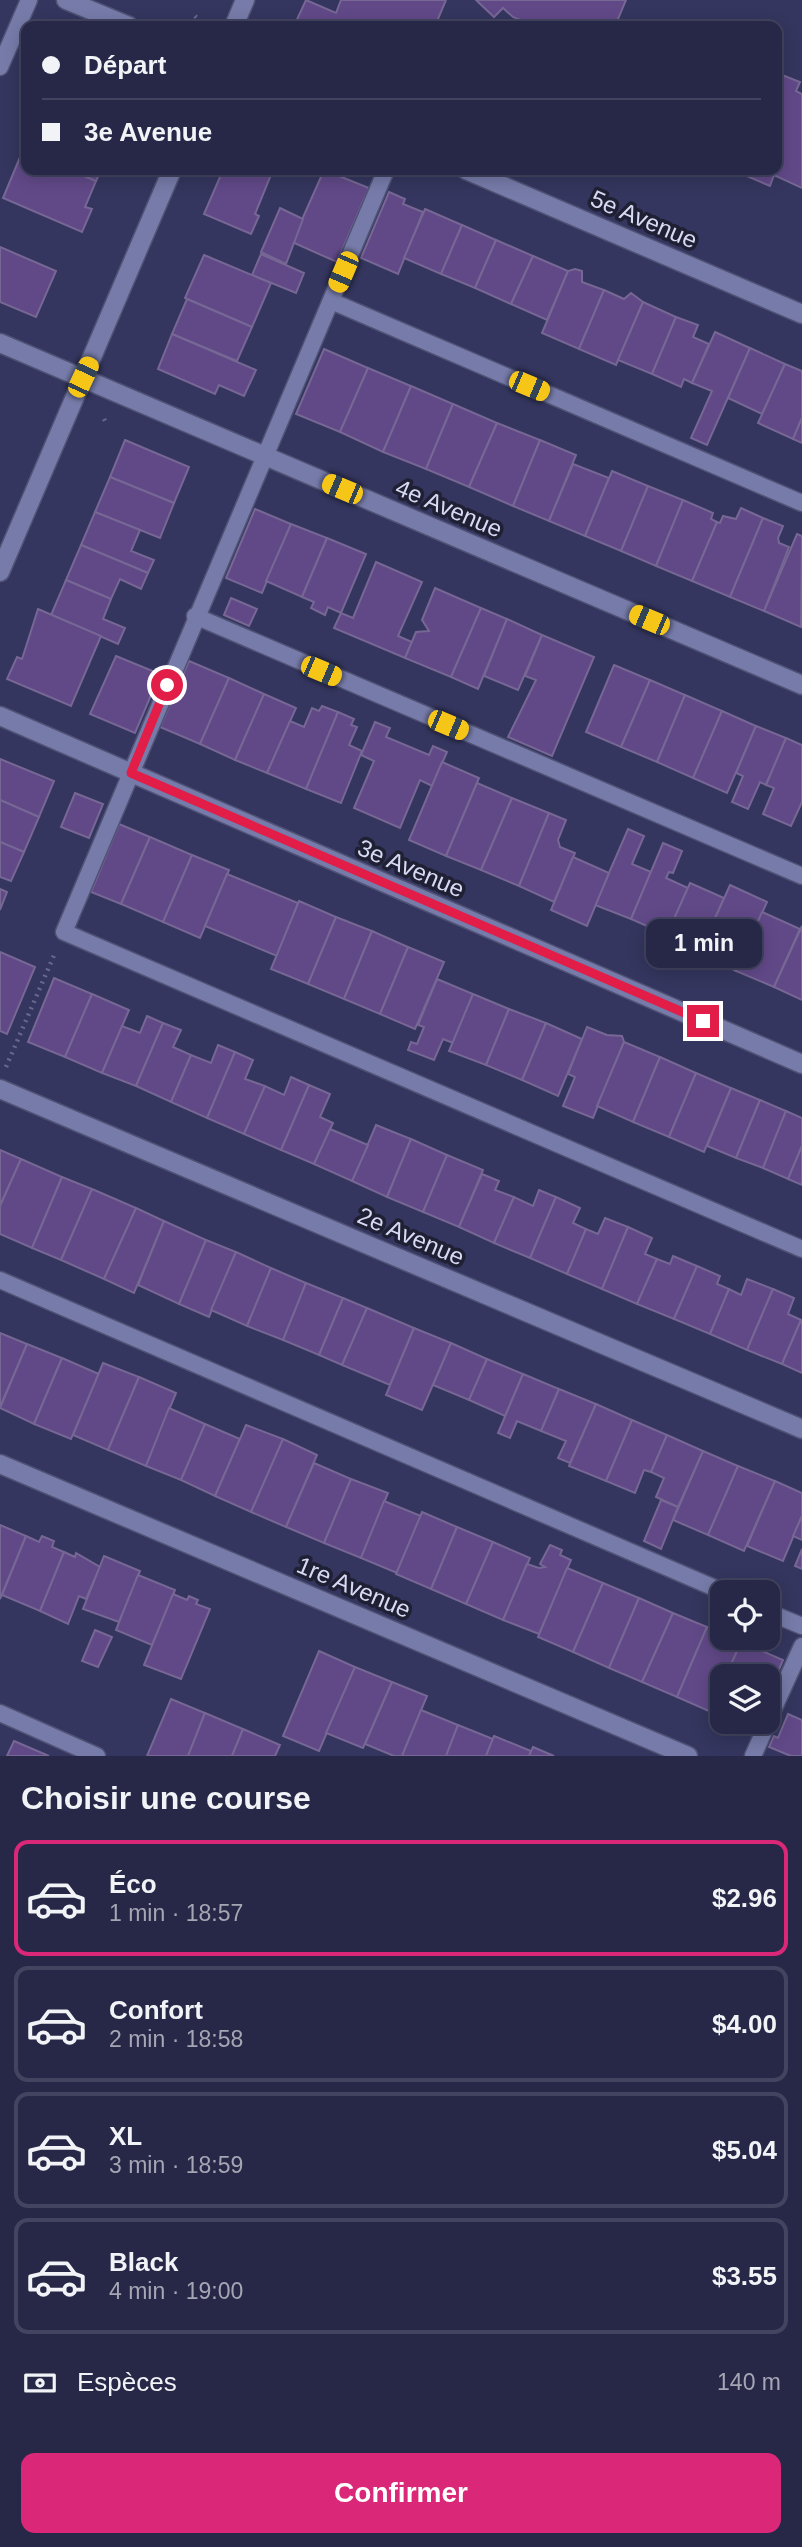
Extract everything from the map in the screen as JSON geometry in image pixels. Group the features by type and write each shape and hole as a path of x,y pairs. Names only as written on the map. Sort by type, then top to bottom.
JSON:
{"street":[{"path":"66,0 117,21"},
{"path":"236,21 245,0"},
{"path":"0,572 170,175"},
{"name":"5e Avenue","path":"478,175 802,314"},
{"name":"4e Avenue","path":"0,343 802,685"},
{"name":"3e Avenue","path":"0,716 802,1064"},
{"name":"2e Avenue","path":"0,1089 802,1429"},
{"name":"1re Avenue","path":"0,1464 688,1756"}],"lane":[{"path":"0,67 29,0"},
{"path":"384,175 195,616 64,932 802,1249"},
{"path":"331,301 802,503"},
{"path":"195,616 802,876"},
{"path":"0,1280 710,1586"},
{"path":"780,1617 802,1626"},
{"path":"780,1695 802,1646"},
{"path":"0,1713 97,1756"},
{"path":"753,1756 763,1734"}],"path":[{"path":"195,16 200,21"},
{"path":"104,419 107,425"},
{"path":"5,1069 64,932"}],"building":[{"path":"306,0 336,13 341,0 446,0 437,21 296,21"},
{"path":"476,0 626,0 617,21 522,21 503,8 494,17"},
{"path":"782,75 800,82 796,91 802,94 802,188 774,175 782,175"},
{"path":"21,155 21,175 82,175 96,181 85,207 92,209 82,232 3,198"},
{"path":"82,175 99,175 96,181"},
{"path":"221,175 271,175 255,214 259,216 251,234 204,214"},
{"path":"322,175 336,175 369,188 337,262 292,242"},
{"path":"745,175 774,175 770,186"},
{"path":"389,192 405,199 403,204 423,212 398,274 361,258"},
{"path":"280,208 303,219 286,264 261,252"},
{"path":"425,209 462,225 441,274 404,258"},
{"path":"462,225 496,240 475,288 441,274"},
{"path":"496,240 533,256 511,304 475,288"},
{"path":"0,247 56,271 36,317 0,302"},
{"path":"261,254 304,273 296,293 252,275"},
{"path":"204,255 271,283 252,327 185,298"},
{"path":"533,256 568,271 547,320 511,304"},
{"path":"568,271 582,271 582,282 604,290 579,349 542,333"},
{"path":"604,290 624,299 631,293 643,302 616,365 579,349"},
{"path":"187,299 252,327 237,361 172,334"},
{"path":"643,302 676,317 652,374 618,360"},
{"path":"676,317 698,325 693,337 709,344 692,383 684,379 681,387 652,374"},
{"path":"715,332 750,348 707,445 691,438 712,391 692,383"},
{"path":"172,334 256,370 244,396 219,385 215,394 158,369"},
{"path":"750,348 785,364 762,414 728,398"},
{"path":"324,349 368,368 340,432 296,414"},
{"path":"785,364 802,371 802,418 793,439 758,423"},
{"path":"368,368 411,386 383,452 340,432"},
{"path":"411,386 453,404 426,469 383,452"},
{"path":"453,404 497,423 469,487 426,469"},
{"path":"802,418 802,443 793,439"},
{"path":"497,423 540,440 513,506 469,487"},
{"path":"125,440 189,467 174,503 110,477"},
{"path":"540,440 576,455 549,521 513,506"},
{"path":"573,464 609,478 585,536 549,521"},
{"path":"612,471 648,486 621,551 585,536"},
{"path":"110,477 174,503 160,538 95,512"},
{"path":"648,486 683,500 656,566 621,551"},
{"path":"683,500 713,513 711,519 717,522 692,581 656,566"},
{"path":"741,508 763,518 730,597 692,581 717,522 720,523 723,516 736,519"},
{"path":"255,509 291,524 262,593 226,578"},
{"path":"95,512 140,530 131,551 154,560 148,573 81,545"},
{"path":"763,518 783,526 778,538 779,543 789,547 764,611 730,597"},
{"path":"291,524 327,538 302,597 266,581"},
{"path":"797,534 802,536 801,627 764,611"},
{"path":"327,538 366,554 341,613 328,607 325,615 311,608 314,602 302,597"},
{"path":"81,545 148,573 141,589 120,579 111,599 66,580"},
{"path":"376,562 422,582 398,636 412,642 405,658 334,628 341,613 353,618"},
{"path":"66,580 111,599 103,619 125,628 118,644 51,615"},
{"path":"435,588 481,608 451,677 405,658 416,632 429,631 422,620"},
{"path":"231,598 257,609 249,626 224,615"},
{"path":"481,608 507,619 478,689 451,677"},
{"path":"38,609 101,636 71,706 7,679 17,657 22,659"},
{"path":"507,619 542,635 518,690 484,676"},
{"path":"542,635 594,657 552,756 508,737 536,680 525,676"},
{"path":"116,656 160,674 135,733 90,714"},
{"path":"189,661 229,678 200,744 160,727"},
{"path":"614,665 650,680 621,747 586,732"},
{"path":"229,678 264,694 235,760 200,744"},
{"path":"650,680 685,695 657,762 621,747"},
{"path":"264,694 296,708 267,773 235,760"},
{"path":"685,695 722,711 693,778 657,762"},
{"path":"322,706 338,712 306,789 267,773 290,721 304,727 312,708 319,711"},
{"path":"722,711 756,726 727,793 693,778"},
{"path":"338,712 354,719 351,725 357,727 349,745 362,751 341,803 306,789"},
{"path":"375,722 390,728 386,737 429,755 433,746 447,752 432,786 420,780 400,828 354,808 374,761 361,755"},
{"path":"756,726 786,738 766,785 760,782 748,809 732,802 743,776 736,773"},
{"path":"786,738 802,745 802,802 791,826 763,814 774,788 766,785"},
{"path":"0,759 54,781 39,817 0,800"},
{"path":"442,762 479,778 446,856 409,840"},
{"path":"477,783 512,798 481,870 446,856"},
{"path":"75,793 103,804 89,838 61,827"},
{"path":"512,798 549,813 519,886 481,870"},
{"path":"0,800 39,817 24,852 0,842"},
{"path":"549,813 566,820 558,840 560,847 575,853 554,902 519,886"},
{"path":"119,824 150,837 121,904 91,892"},
{"path":"628,829 644,836 632,864 651,872 631,919 595,905"},
{"path":"150,837 192,855 163,922 121,904"},
{"path":"0,842 24,852 11,881 0,877"},
{"path":"663,843 682,851 673,873 669,872 666,878 688,888 667,935 631,919"},
{"path":"192,855 229,870 200,938 163,922"},
{"path":"573,857 609,873 587,926 551,910"},
{"path":"227,874 298,903 277,956 205,926"},
{"path":"690,883 724,898 699,954 665,939"},
{"path":"730,885 767,902 736,971 699,954"},
{"path":"0,889 7,892 0,910"},
{"path":"299,901 336,917 308,984 271,969"},
{"path":"762,912 800,929 774,987 736,971"},
{"path":"336,917 372,931 344,999 308,984"},
{"path":"802,926 802,1000 774,987"},
{"path":"372,931 408,947 380,1014 344,999"},
{"path":"408,947 444,962 415,1029 380,1014"},
{"path":"0,952 35,967 7,1034 0,1031"},
{"path":"54,978 92,994 65,1057 28,1042"},
{"path":"437,979 473,994 453,1043 443,1039 434,1060 408,1050 411,1042 417,1044 424,1027 418,1025"},
{"path":"92,994 129,1010 102,1073 65,1057"},
{"path":"473,994 509,1009 486,1065 449,1051"},
{"path":"509,1009 546,1023 522,1080 486,1065"},
{"path":"147,1016 163,1023 136,1086 102,1073 122,1026 140,1033"},
{"path":"163,1023 181,1030 173,1047 191,1055 171,1102 136,1086"},
{"path":"546,1023 582,1039 558,1096 522,1080"},
{"path":"587,1027 607,1035 622,1036 624,1042 593,1118 563,1106 575,1077 568,1074"},
{"path":"624,1042 660,1057 633,1122 597,1106"},
{"path":"218,1045 235,1052 207,1118 171,1102 191,1055 211,1063"},
{"path":"235,1052 253,1060 245,1079 265,1086 244,1134 207,1118"},
{"path":"660,1057 696,1073 669,1137 633,1122"},
{"path":"696,1073 731,1088 704,1152 669,1137"},
{"path":"291,1077 309,1085 281,1150 244,1134 265,1086 284,1095"},
{"path":"309,1085 330,1094 320,1117 333,1123 314,1164 281,1150"},
{"path":"731,1088 760,1100 736,1158 707,1146"},
{"path":"760,1100 786,1111 763,1168 736,1158"},
{"path":"786,1111 802,1118 802,1146 788,1179 763,1168"},
{"path":"376,1125 411,1139 387,1197 352,1181"},
{"path":"330,1129 368,1145 352,1181 314,1164"},
{"path":"411,1139 447,1155 423,1212 387,1197"},
{"path":"802,1146 802,1185 788,1179"},
{"path":"0,1150 21,1159 0,1206"},
{"path":"447,1155 483,1170 459,1227 423,1212"},
{"path":"21,1159 62,1177 32,1248 0,1234 0,1206"},
{"path":"482,1174 499,1181 495,1190 514,1197 494,1243 459,1227"},
{"path":"62,1177 92,1189 61,1260 32,1248"},
{"path":"92,1189 136,1208 104,1279 61,1260"},
{"path":"539,1190 556,1197 530,1258 494,1243 514,1197 533,1206"},
{"path":"556,1197 580,1208 573,1223 586,1229 567,1274 530,1258"},
{"path":"136,1208 164,1221 134,1293 104,1279"},
{"path":"605,1218 628,1227 602,1289 567,1274 586,1229 598,1234"},
{"path":"164,1221 206,1240 179,1304 138,1285"},
{"path":"628,1227 652,1238 645,1254 657,1259 637,1304 602,1289"},
{"path":"206,1240 236,1252 209,1317 179,1304"},
{"path":"236,1252 271,1268 247,1326 211,1310"},
{"path":"673,1256 697,1266 674,1319 637,1304 657,1259 670,1264"},
{"path":"697,1266 720,1276 717,1284 729,1289 710,1334 674,1319"},
{"path":"271,1268 306,1283 283,1340 247,1326"},
{"path":"747,1279 773,1289 747,1350 710,1334 729,1289 741,1295"},
{"path":"306,1283 343,1298 319,1355 283,1340"},
{"path":"773,1289 794,1298 788,1314 801,1320 782,1364 747,1350"},
{"path":"343,1298 367,1308 342,1365 319,1355"},
{"path":"367,1308 414,1328 390,1385 342,1365"},
{"path":"802,1321 802,1373 782,1364"},
{"path":"414,1328 451,1343 422,1410 386,1395"},
{"path":"0,1333 27,1344 0,1407"},
{"path":"451,1343 487,1359 469,1400 433,1385"},
{"path":"27,1344 62,1358 34,1424 0,1408"},
{"path":"62,1358 99,1374 71,1439 34,1424"},
{"path":"487,1359 523,1374 505,1416 469,1400"},
{"path":"103,1363 139,1377 108,1450 73,1435"},
{"path":"523,1374 559,1389 541,1431 517,1421 510,1438 498,1433"},
{"path":"139,1377 176,1393 146,1466 108,1450"},
{"path":"559,1389 596,1404 570,1463 558,1458 566,1441 541,1431"},
{"path":"596,1404 632,1420 606,1481 569,1466"},
{"path":"169,1408 205,1424 181,1480 146,1466"},
{"path":"632,1420 667,1435 651,1472 644,1470 635,1493 606,1481"},
{"path":"205,1424 240,1439 215,1496 181,1480"},
{"path":"246,1425 283,1439 251,1512 215,1496"},
{"path":"667,1435 703,1451 678,1507 656,1497 664,1478 651,1472"},
{"path":"283,1439 317,1455 286,1527 251,1512"},
{"path":"703,1451 738,1466 708,1535 673,1520"},
{"path":"314,1463 351,1479 324,1543 286,1527"},
{"path":"738,1466 775,1481 744,1551 708,1535"},
{"path":"351,1479 388,1493 361,1558 324,1543"},
{"path":"775,1481 802,1493 802,1516 783,1561 747,1546"},
{"path":"661,1500 678,1507 661,1549 644,1541"},
{"path":"384,1501 421,1516 397,1573 361,1558"},
{"path":"422,1512 457,1527 431,1589 396,1574"},
{"path":"802,1516 802,1540 793,1536"},
{"path":"0,1525 26,1536 0,1599"},
{"path":"457,1527 493,1542 466,1604 431,1589"},
{"path":"26,1536 39,1542 42,1536 54,1541 52,1547 64,1552 40,1611 2,1595"},
{"path":"493,1542 530,1558 503,1620 466,1604"},
{"path":"550,1545 562,1550 560,1555 571,1560 539,1634 503,1620 527,1564 545,1567 540,1564"},
{"path":"802,1549 802,1569 795,1566"},
{"path":"64,1552 75,1557 76,1553 100,1567 86,1599 79,1596 68,1624 40,1611"},
{"path":"104,1556 140,1571 119,1622 83,1609"},
{"path":"567,1568 603,1583 573,1652 538,1637"},
{"path":"138,1575 175,1590 152,1645 116,1630"},
{"path":"603,1583 639,1598 609,1668 573,1652"},
{"path":"173,1594 187,1600 189,1596 198,1600 196,1604 210,1609 181,1679 144,1665"},
{"path":"639,1598 673,1613 642,1682 609,1668"},
{"path":"673,1613 707,1627 677,1697 642,1682"},
{"path":"707,1627 710,1628 710,1650 737,1650 731,1664 710,1664 710,1712 677,1697"},
{"path":"95,1630 112,1637 98,1667 82,1661"},
{"path":"737,1650 760,1650 783,1660 780,1667 780,1664 731,1664"},
{"path":"319,1651 355,1667 319,1751 283,1736"},
{"path":"355,1667 392,1682 363,1748 326,1733"},
{"path":"392,1682 427,1696 402,1756 394,1756 365,1744"},
{"path":"171,1699 205,1713 188,1756 147,1756"},
{"path":"421,1710 458,1725 446,1756 402,1756"},
{"path":"205,1713 243,1729 232,1756 188,1756"},
{"path":"788,1714 802,1720 802,1756 791,1756 769,1747 774,1736 778,1738"},
{"path":"458,1725 493,1739 486,1756 446,1756"},
{"path":"243,1729 280,1745 275,1756 232,1756"},
{"path":"494,1736 531,1751 529,1756 486,1756"},
{"path":"14,1741 49,1756 7,1756"},
{"path":"533,1747 554,1756 529,1756"}],"route":[{"path":"167,685 131,773 703,1021"}]}
